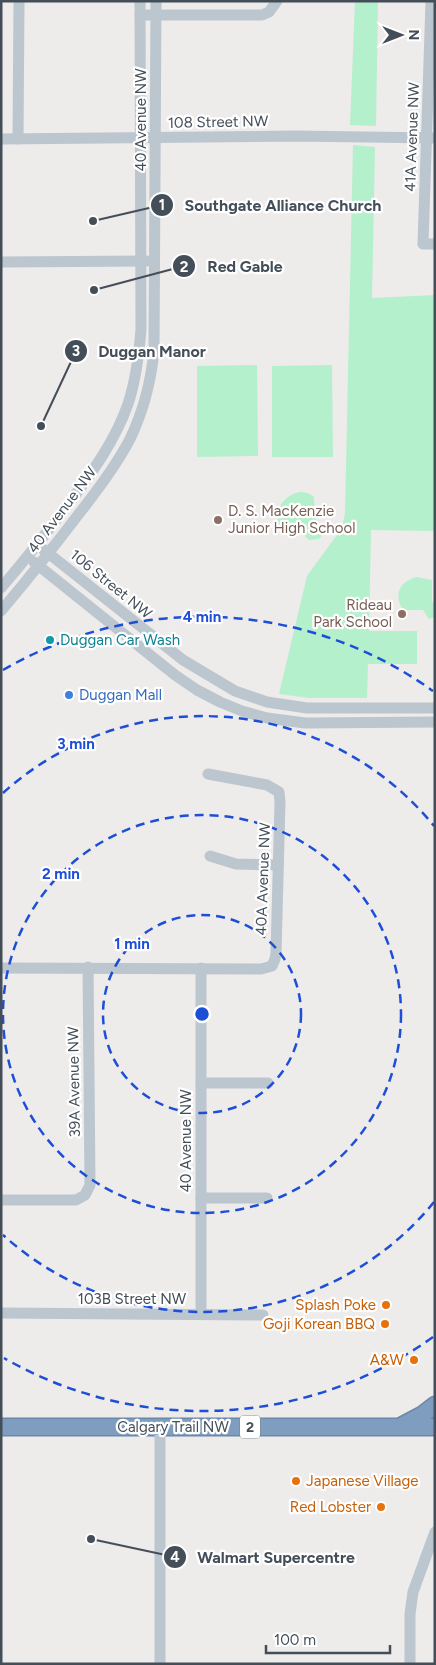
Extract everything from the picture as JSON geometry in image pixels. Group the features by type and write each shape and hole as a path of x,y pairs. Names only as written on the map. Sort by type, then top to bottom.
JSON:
{"highway":[{"path":"398,1427 422,1415 435,1405"},
{"name":"Calgary Trail NW","path":"1,1427 435,1427"}],"street":[{"path":"18,139 19,1"},
{"name":"40 Avenue NW","path":"38,545 107,449 128,402 135,378 140,347 140,1"},
{"name":"40 Avenue NW","path":"38,566 97,491 116,462 130,438 141,411 148,386 154,357 156,261 156,1"},
{"path":"140,15 262,14 274,8 277,1"},
{"name":"41A Avenue NW","path":"431,1 431,138 423,244 435,244"},
{"name":"108 Street NW","path":"1,139 294,136 431,138"},
{"path":"1,262 156,261"},
{"path":"1,588 38,545"},
{"name":"106 Street NW","path":"38,545 182,660 216,681 243,694 267,702 301,708 435,708"},
{"name":"106 Street NW","path":"28,557 175,674 197,690 231,707 268,718 305,723 435,722"},
{"path":"1,611 38,566"},
{"name":"40A Avenue NW","path":"201,968 261,969 272,966 276,953 279,792 267,785 208,774"},
{"path":"210,856 236,864 278,865"},
{"path":"1,968 201,968"},
{"name":"39A Avenue NW","path":"1,1200 71,1201 85,1195 88,1191 90,1180 88,968"},
{"name":"40 Avenue NW","path":"201,968 201,1314"},
{"path":"201,1083 268,1083"},
{"path":"201,1198 267,1198"},
{"name":"103B Street NW","path":"1,1313 263,1315"},
{"path":"160,1427 160,1664"},
{"path":"410,1664 410,1614 413,1592 435,1532"},
{"path":"416,1664 418,1602 435,1555"}],"green space":[{"path":"355,1 378,1 376,126 350,125"},
{"path":"353,145 375,147 372,298 435,295 435,531 371,530 369,631 417,631 417,664 368,664 367,698 309,698 279,694 307,576 342,528 345,513"},
{"path":"257,365 258,456 197,457 197,366"},
{"path":"332,365 333,457 272,457 272,366"},
{"path":"301,492 308,493 314,497 315,518 323,526 323,534 319,539 309,540 301,532 281,531 278,525 277,518 280,506 288,497"},
{"path":"417,577 432,580 432,601 435,604 435,617 429,619 423,610 403,610 400,604 399,594 402,585"}],"place":[{"name":"Southgate Alliance Church","path":"93,221"},
{"name":"Red Gable","path":"94,290"},
{"name":"Duggan Manor","path":"41,426"},
{"name":"D. S. MacKenzie Junior High School","path":"218,520"},
{"name":"Rideau Park School","path":"402,614"},
{"name":"Duggan Car Wash","path":"50,640"},
{"name":"Duggan Mall","path":"69,695"},
{"name":"Splash Poke","path":"386,1305"},
{"name":"Goji Korean BBQ","path":"385,1324"},
{"name":"A&W","path":"414,1360"},
{"name":"Japanese Village","path":"296,1481"},
{"name":"Red Lobster","path":"381,1507"},
{"name":"Walmart Supercentre","path":"91,1539"}]}
